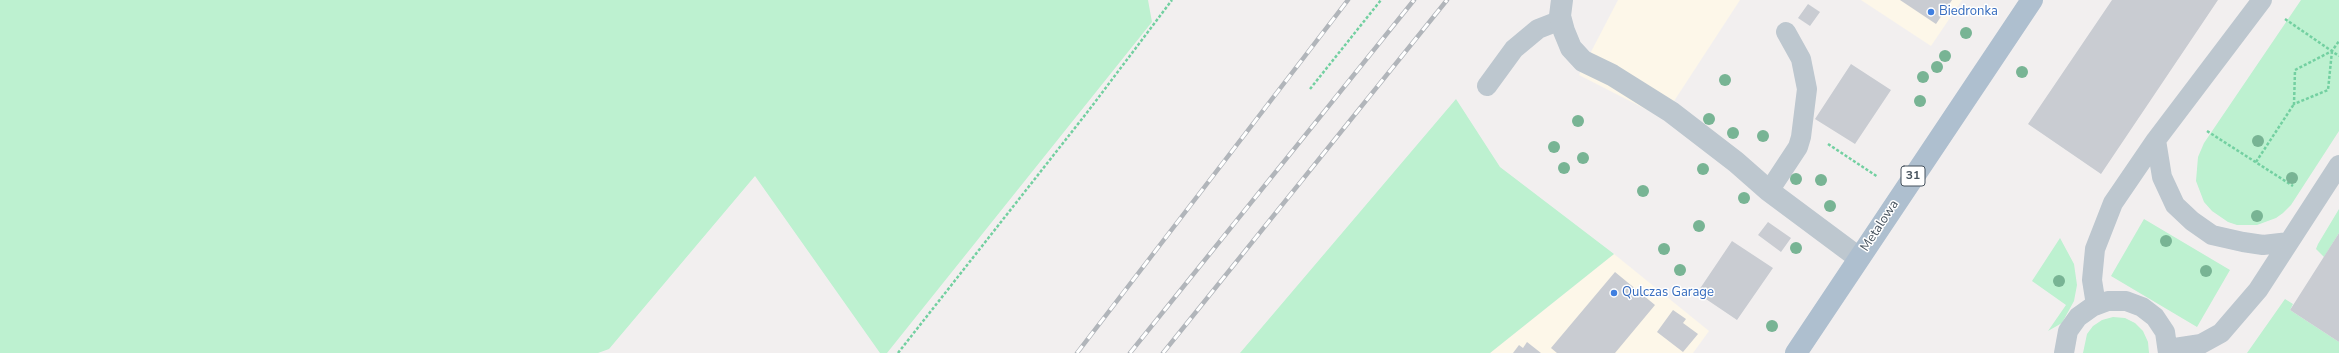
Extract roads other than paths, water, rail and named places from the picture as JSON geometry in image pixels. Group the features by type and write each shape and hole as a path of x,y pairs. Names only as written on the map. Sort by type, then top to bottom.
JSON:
{"main road":[{"name":"Metalowa","path":"1796,353 2032,0"}],"street":[{"path":"1561,10 1571,48 1583,61 1612,75 1671,112 1736,162 1769,191 1859,258"}],"lane":[{"path":"2096,305 2092,280 2095,249 2113,203 2156,140 2262,0"},
{"path":"1487,86 1514,49 1561,10"},
{"path":"1769,191 1794,155 1801,137 1807,89 1805,72 1797,49 1786,32"},
{"path":"2156,140 2162,177 2175,205 2192,221 2212,235 2243,242 2263,245 2289,242"},
{"path":"2064,353 2068,331 2078,317 2096,305 2108,301 2126,301 2142,307 2155,318 2165,332 2168,351 2201,344 2221,333 2258,290 2339,165"}],"railway":[{"path":"1077,353 1348,0"},
{"path":"1130,353 1414,0"},
{"path":"1163,353 1447,0"}],"place":[{"name":"Biedronka","path":"1931,12"},
{"name":"Qulczas Garage","path":"1614,293"}]}
